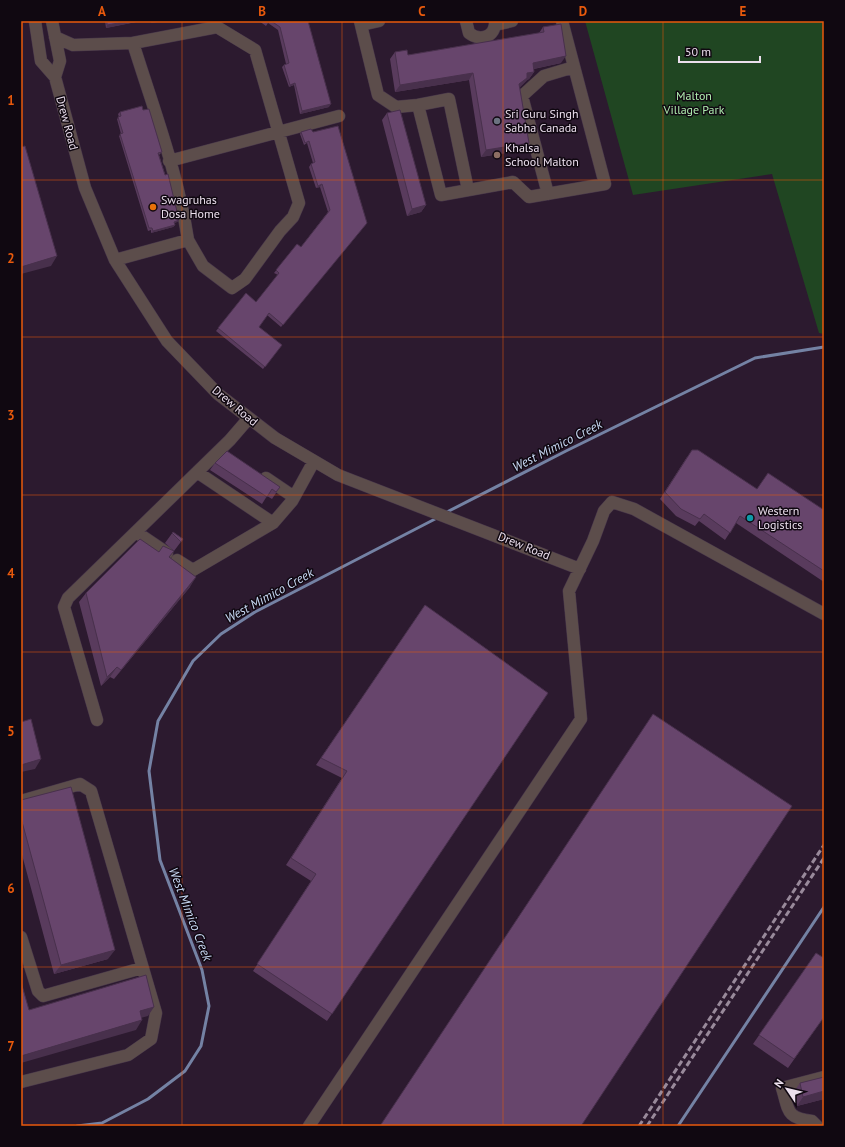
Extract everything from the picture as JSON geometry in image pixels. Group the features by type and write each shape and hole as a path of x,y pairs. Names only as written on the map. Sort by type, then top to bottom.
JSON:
{"street":[{"name":"Drew Road","path":"35,21 41,61 55,76 85,188 115,260 167,341 218,394 275,438 338,475 470,524 580,568"},
{"name":"Drew Road","path":"52,21 60,61 55,76"},
{"path":"379,21 360,23 378,96 396,107 418,105 449,99 468,190"},
{"path":"466,21 469,33 477,38 487,37 491,33 495,23 512,21"},
{"path":"418,105 441,195 513,182 530,197 605,184 562,21"},
{"path":"55,37 73,45 133,43 217,27 255,50 280,131 299,203 293,217 280,231 246,279 232,288 202,266 188,240 186,223 169,160 133,43"},
{"path":"548,194 522,96 544,76 574,67"},
{"path":"169,160 340,116"},
{"path":"115,260 188,240"},
{"path":"97,720 64,607 68,598 221,449 249,418"},
{"path":"221,449 235,458"},
{"path":"177,560 193,570 273,523 294,497 314,461"},
{"path":"254,471 294,497"},
{"path":"197,472 273,523"},
{"path":"309,1126 581,719 569,591 593,542 604,511 612,502 634,509 824,614"},
{"path":"136,532 167,553"},
{"path":"21,801 80,784 91,791 156,1014 151,1039 128,1055 21,1082"},
{"path":"21,937 38,992 43,996 142,968"},
{"path":"816,1126 812,1121 798,1119 790,1114 782,1088 824,1077"}],"green space":[{"name":"Malton Village Park","path":"585,21 824,21 824,334 819,333 772,174 633,195"}],"building":[{"path":"107,21 130,21 107,25"},
{"path":"271,21 308,21 331,104 302,111 295,83 290,85 284,65 289,63 280,27"},
{"name":"Sri Guru Singh Sabha Canada","path":"561,24 566,56 533,63 534,72 527,73 527,78 519,84 529,143 486,150 473,73 400,85 395,52 407,50 408,55 544,32 543,27"},
{"path":"142,106 143,110 149,109 162,152 158,153 165,175 168,174 179,220 174,222 175,225 153,231 152,228 149,228 120,134 123,133 118,117 121,116 120,112"},
{"path":"400,110 426,205 412,209 387,113"},
{"path":"338,126 367,223 283,325 269,313 259,327 282,345 265,367 218,328 246,293 256,302 279,273 276,270 297,244 301,247 330,210 322,184 318,186 311,164 315,162 309,141 305,143 301,132 311,129 313,132"},
{"path":"25,146 57,256 21,267 21,147"},
{"name":"Western Logistics","path":"692,450 698,450 757,489 768,473 824,510 824,571 740,516 730,533 704,514 700,519 681,509 665,492"},
{"path":"227,451 280,487 276,492 272,489 267,497 215,463"},
{"path":"173,532 183,539 181,542 172,533"},
{"path":"140,539 159,552 163,546 174,551 169,557 196,577 121,670 117,667 107,677 86,593"},
{"path":"425,605 548,693 332,1014 257,964 316,874 291,858 347,771 321,758"},
{"path":"653,714 792,806 581,1126 380,1126"},
{"path":"31,719 41,759 21,765 21,722"},
{"path":"71,787 115,950 61,965 21,818 21,800"},
{"path":"816,953 824,958 824,1017 794,1059 759,1035"},
{"path":"146,975 154,1007 140,1011 142,1020 21,1056 21,982 29,1010"},
{"path":"824,1077 824,1091 803,1097 800,1083"}],"waterway":[{"name":"West Mimico Creek","path":"445,513 566,451 755,358 824,347"},
{"name":"West Mimico Creek","path":"77,1126 102,1123 148,1099 185,1071 201,1046 209,1006 202,970 160,860 149,771 158,721 193,661 221,634 255,612 437,518"},
{"path":"678,1126 824,907"}],"railway":[{"path":"639,1126 824,845"},
{"path":"647,1126 824,858"}],"place":[{"name":"Sri Guru Singh Sabha Canada","path":"497,121"},
{"name":"Khalsa School Malton","path":"497,155"},
{"name":"Swagruhas Dosa Home","path":"153,207"},
{"name":"Western Logistics","path":"750,518"}]}
